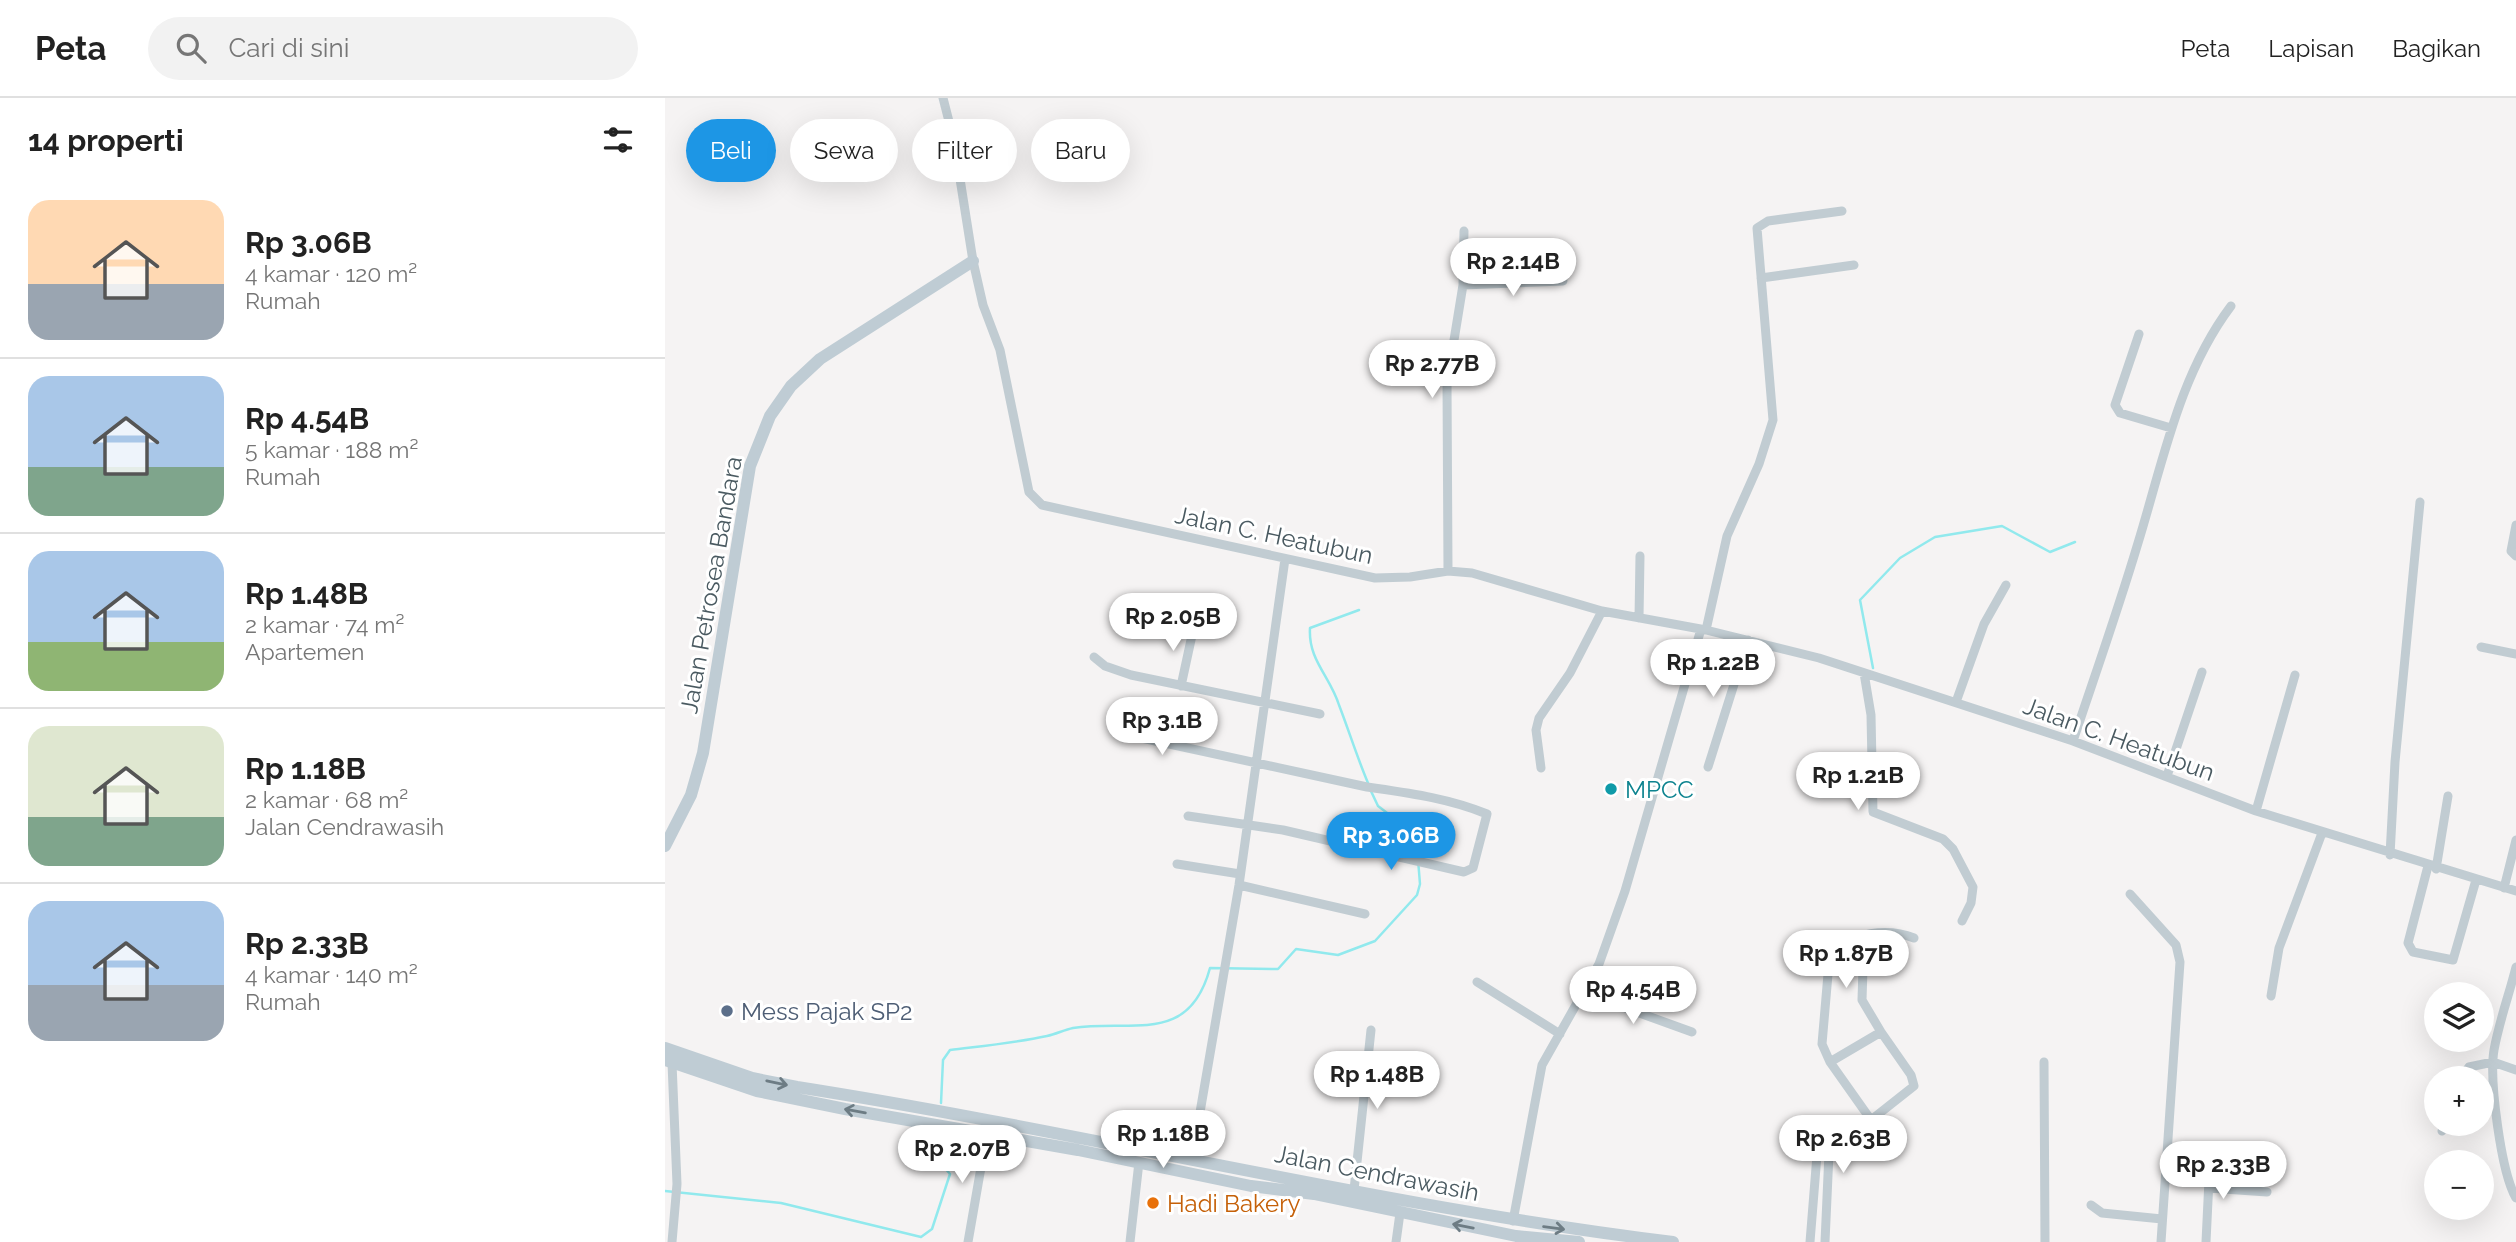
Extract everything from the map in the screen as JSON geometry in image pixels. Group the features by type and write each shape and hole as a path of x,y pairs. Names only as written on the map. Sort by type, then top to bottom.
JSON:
{"main road":[{"name":"Jalan Petrosea Bandara","path":"665,846 691,795 703,753 748,479 766,423 791,386 820,359 973,261"},
{"name":"Jalan Cendrawasih","path":"665,1048 775,1083 1513,1221 1673,1242"},
{"name":"Jalan Cendrawasih","path":"669,1061 757,1091 1516,1236 1579,1242"}],"street":[{"name":"Jalan C. Heatubun","path":"943,98 954,141 973,261 983,305 1000,350 1029,492 1042,505 1375,578 1410,577 1448,571 1498,579 1602,611 1704,629 1748,640 1956,702 2073,741 2256,811 2432,868 2516,891"},
{"path":"1513,1221 1540,1073 1599,964 1625,891 1704,629 1727,536 1759,464 1772,427 1757,228 1768,221 1842,211"},
{"path":"1448,571 1447,397 1463,285 1464,231"},
{"path":"1761,278 1854,265"},
{"path":"1463,285 1563,281"},
{"path":"2073,741 2133,562 2171,429 2204,346 2231,306"},
{"path":"2139,334 2115,405 2120,413 2171,429"},
{"path":"2390,855 2395,762 2420,502"},
{"path":"2516,525 2511,551 2516,556"},
{"path":"1639,618 1640,556"},
{"path":"1192,1159 1239,885 1285,559"},
{"path":"1956,702 1984,624 2005,584"},
{"path":"1541,768 1536,730 1539,719 1570,673 1602,611"},
{"path":"1181,687 1194,625"},
{"path":"1708,767 1748,640"},
{"path":"2481,647 2516,654"},
{"path":"1094,657 1113,669 1181,687 1320,714"},
{"path":"2167,776 2201,671"},
{"path":"1864,673 1871,715 1874,812 1943,839 1953,849 1973,887 1971,903 1962,921"},
{"path":"2256,811 2295,676"},
{"path":"1137,737 1367,787 1387,787 1458,802 1487,814 1473,868 1464,872 1247,824 1188,816"},
{"path":"2448,796 2432,868 2408,943 2413,952 2453,960 2476,880"},
{"path":"2271,996 2279,948 2322,833"},
{"path":"2504,888 2516,840"},
{"path":"1177,864 1240,874"},
{"path":"1239,885 1365,914"},
{"path":"2130,894 2179,953 2181,973 2161,1242"},
{"path":"1871,1120 1830,1062 1822,1044 1827,958 1833,948 1864,936 1892,932 1915,938"},
{"path":"1810,1242 1817,1155 1822,1151 1829,1153 1858,1143 1871,1120 1915,1084 1862,1000 1864,936"},
{"path":"2516,967 2493,1062 2501,1150 2509,1185 2516,1198"},
{"path":"1477,982 1560,1034"},
{"path":"1584,993 1692,1032"},
{"path":"1354,1190 1371,1030"},
{"path":"1830,1062 1881,1032"},
{"path":"669,1061 677,1184 672,1242"},
{"path":"2044,1062 2045,1242"},
{"path":"2474,1066 2493,1062 2516,1070"},
{"path":"968,1242 987,1133"},
{"path":"1825,1242 1829,1153"},
{"path":"2206,1242 2210,1159"},
{"path":"1131,1242 1139,1162"},
{"path":"2209,1188 2267,1192"},
{"path":"2091,1205 2102,1213 2162,1219"},
{"path":"1397,1242 1400,1213"}],"waterway":[{"path":"1873,668 1860,600 1900,558 1935,537 2002,526 2050,552 2075,542"},
{"path":"1359,610 1310,628 1310,639 1316,659 1335,695 1368,783"},
{"path":"941,1103 943,1060 950,1050 1035,1038 1073,1028 1156,1024 1173,1019 1188,1009 1201,993 1210,968 1278,969 1296,949 1338,955 1375,941 1417,895 1420,884 1416,835 1378,806 1370,789"},
{"path":"665,1191 781,1203 921,1237 932,1229 950,1174 939,1161 938,1141"}],"place":[{"name":"MPCC","path":"1611,789"},
{"name":"Mess Pajak SP2","path":"727,1011"},
{"name":"Hadi Bakery","path":"1153,1203"}]}
